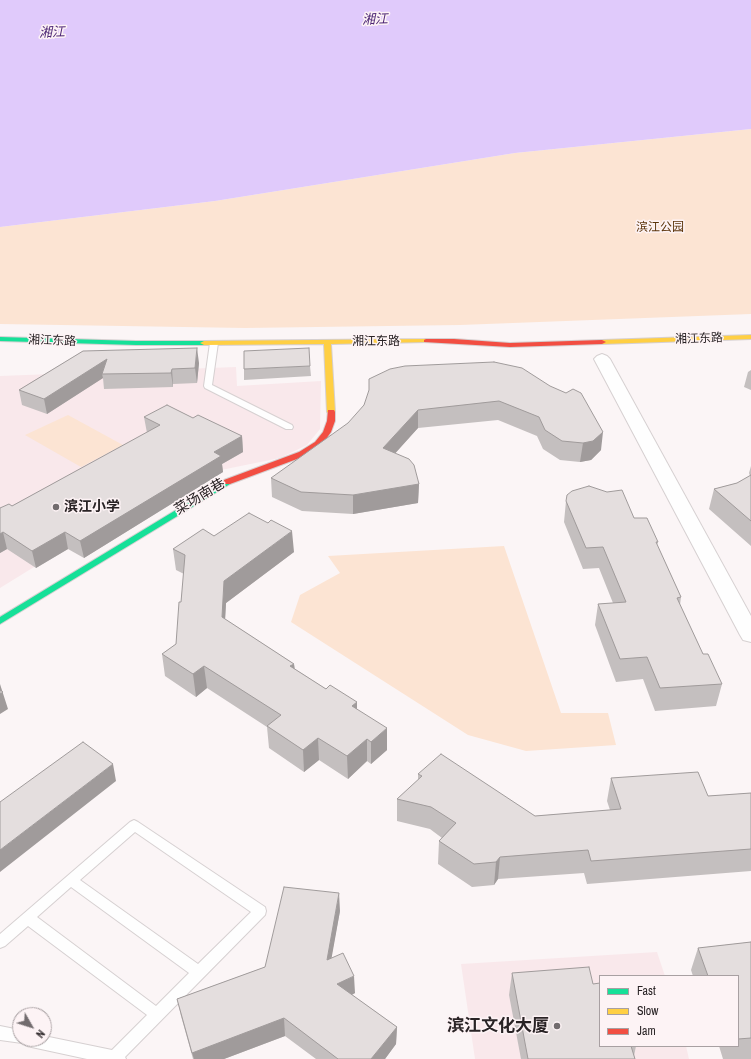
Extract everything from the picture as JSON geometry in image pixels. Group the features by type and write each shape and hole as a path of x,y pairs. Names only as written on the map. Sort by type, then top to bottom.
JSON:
{"main road":[{"name":"湘江东路","path":"0,330 78,332"},
{"name":"湘江东路","path":"0,340 136,343 454,341 510,345 751,337"},
{"name":"菜场南巷","path":"0,621 231,478 280,463 302,454 318,444 327,432 331,421 327,342"}],"street":[{"path":"602,359 751,636"}],"lane":[{"path":"214,343 208,386 290,427"},
{"path":"0,942 134,825 260,911 116,1058 52,1044"},
{"path":"71,880 199,972"},
{"path":"28,918 157,1015"},
{"path":"0,1033 12,1035"}],"shaded area":[{"name":"滨江小学","path":"236,367 237,386 321,381 320,429 307,445 280,458 221,470 60,551 0,588 0,376"},
{"name":"滨江文化大厦","path":"657,952 665,975 599,975 599,1047 686,1047 689,1059 475,1059 461,964"}],"green space":[{"name":"滨江公园","path":"751,129 751,314 460,325 245,328 0,324 0,227 215,201 515,153"},
{"path":"68,415 123,445 81,467 25,435"},
{"path":"504,546 561,713 608,713 616,745 526,751 468,735 291,622 300,595 340,573 328,556"}],"water":[{"name":"湘江","path":"0,0 751,0 751,129 515,153 215,201 0,227"}],"building":[{"path":"197,348 195,368 172,369 171,373 102,374 107,359 44,399 19,390 83,351"},
{"path":"309,348 310,366 244,369 244,351"},
{"path":"494,362 522,368 550,386 566,393 573,389 581,393 603,432 593,441 583,443 562,441 545,430 539,417 499,401 418,410 383,448 409,459 414,465 419,484 353,495 301,492 271,478 348,423 364,405 369,390 369,379 390,369 405,366"},
{"path":"167,405 193,418 198,415 242,436 214,452 221,456 80,541 65,532 32,551 3,532 0,534 0,508 9,504 12,506 160,425 144,417"},
{"path":"751,475 751,521 714,489 737,483"},
{"path":"589,486 607,492 622,490 634,518 647,518 658,542 656,542 681,597 677,598 703,654 708,654 722,684 660,688 647,657 620,659 598,604 626,602 603,547 586,548 566,501 567,495 572,491"},
{"path":"249,513 268,523 271,520 292,531 224,581 222,617 294,664 290,666 326,689 330,685 357,702 352,706 387,728 371,742 367,739 347,756 318,738 303,750 267,726 281,715 204,666 193,674 162,654 176,644 179,602 181,602 185,555 173,549 203,529 214,536"},
{"path":"83,742 113,764 0,850 0,802"},
{"path":"441,754 535,816 621,809 611,778 698,772 708,796 751,793 751,849 591,861 588,850 500,857 496,862 474,864 439,841 456,823 431,807 397,799 422,776 418,774"},
{"path":"284,887 339,893 327,960 343,953 354,976 337,984 397,1027 371,1059 338,1059 284,1018 192,1053 177,999 265,967"},
{"path":"751,942 751,1038 739,1039 739,975 708,975 698,948"},
{"name":"滨江文化大厦","path":"589,967 593,984 599,983 599,1047 631,1047 635,1059 528,1059 512,973"}],"traffic: fast":[{"path":"0,339 136,343 204,343"},
{"path":"0,621 227,482"}],"traffic: slow":[{"path":"602,342 751,337"},
{"path":"204,343 426,341"},
{"path":"327,342 331,412"}],"traffic: jam":[{"path":"426,341 454,341 510,345 602,342"},
{"path":"227,482 302,454 318,444 327,432 331,421 331,412"}],"place":[{"name":"滨江小学","path":"56,507"},
{"name":"滨江文化大厦","path":"557,1026"}]}
